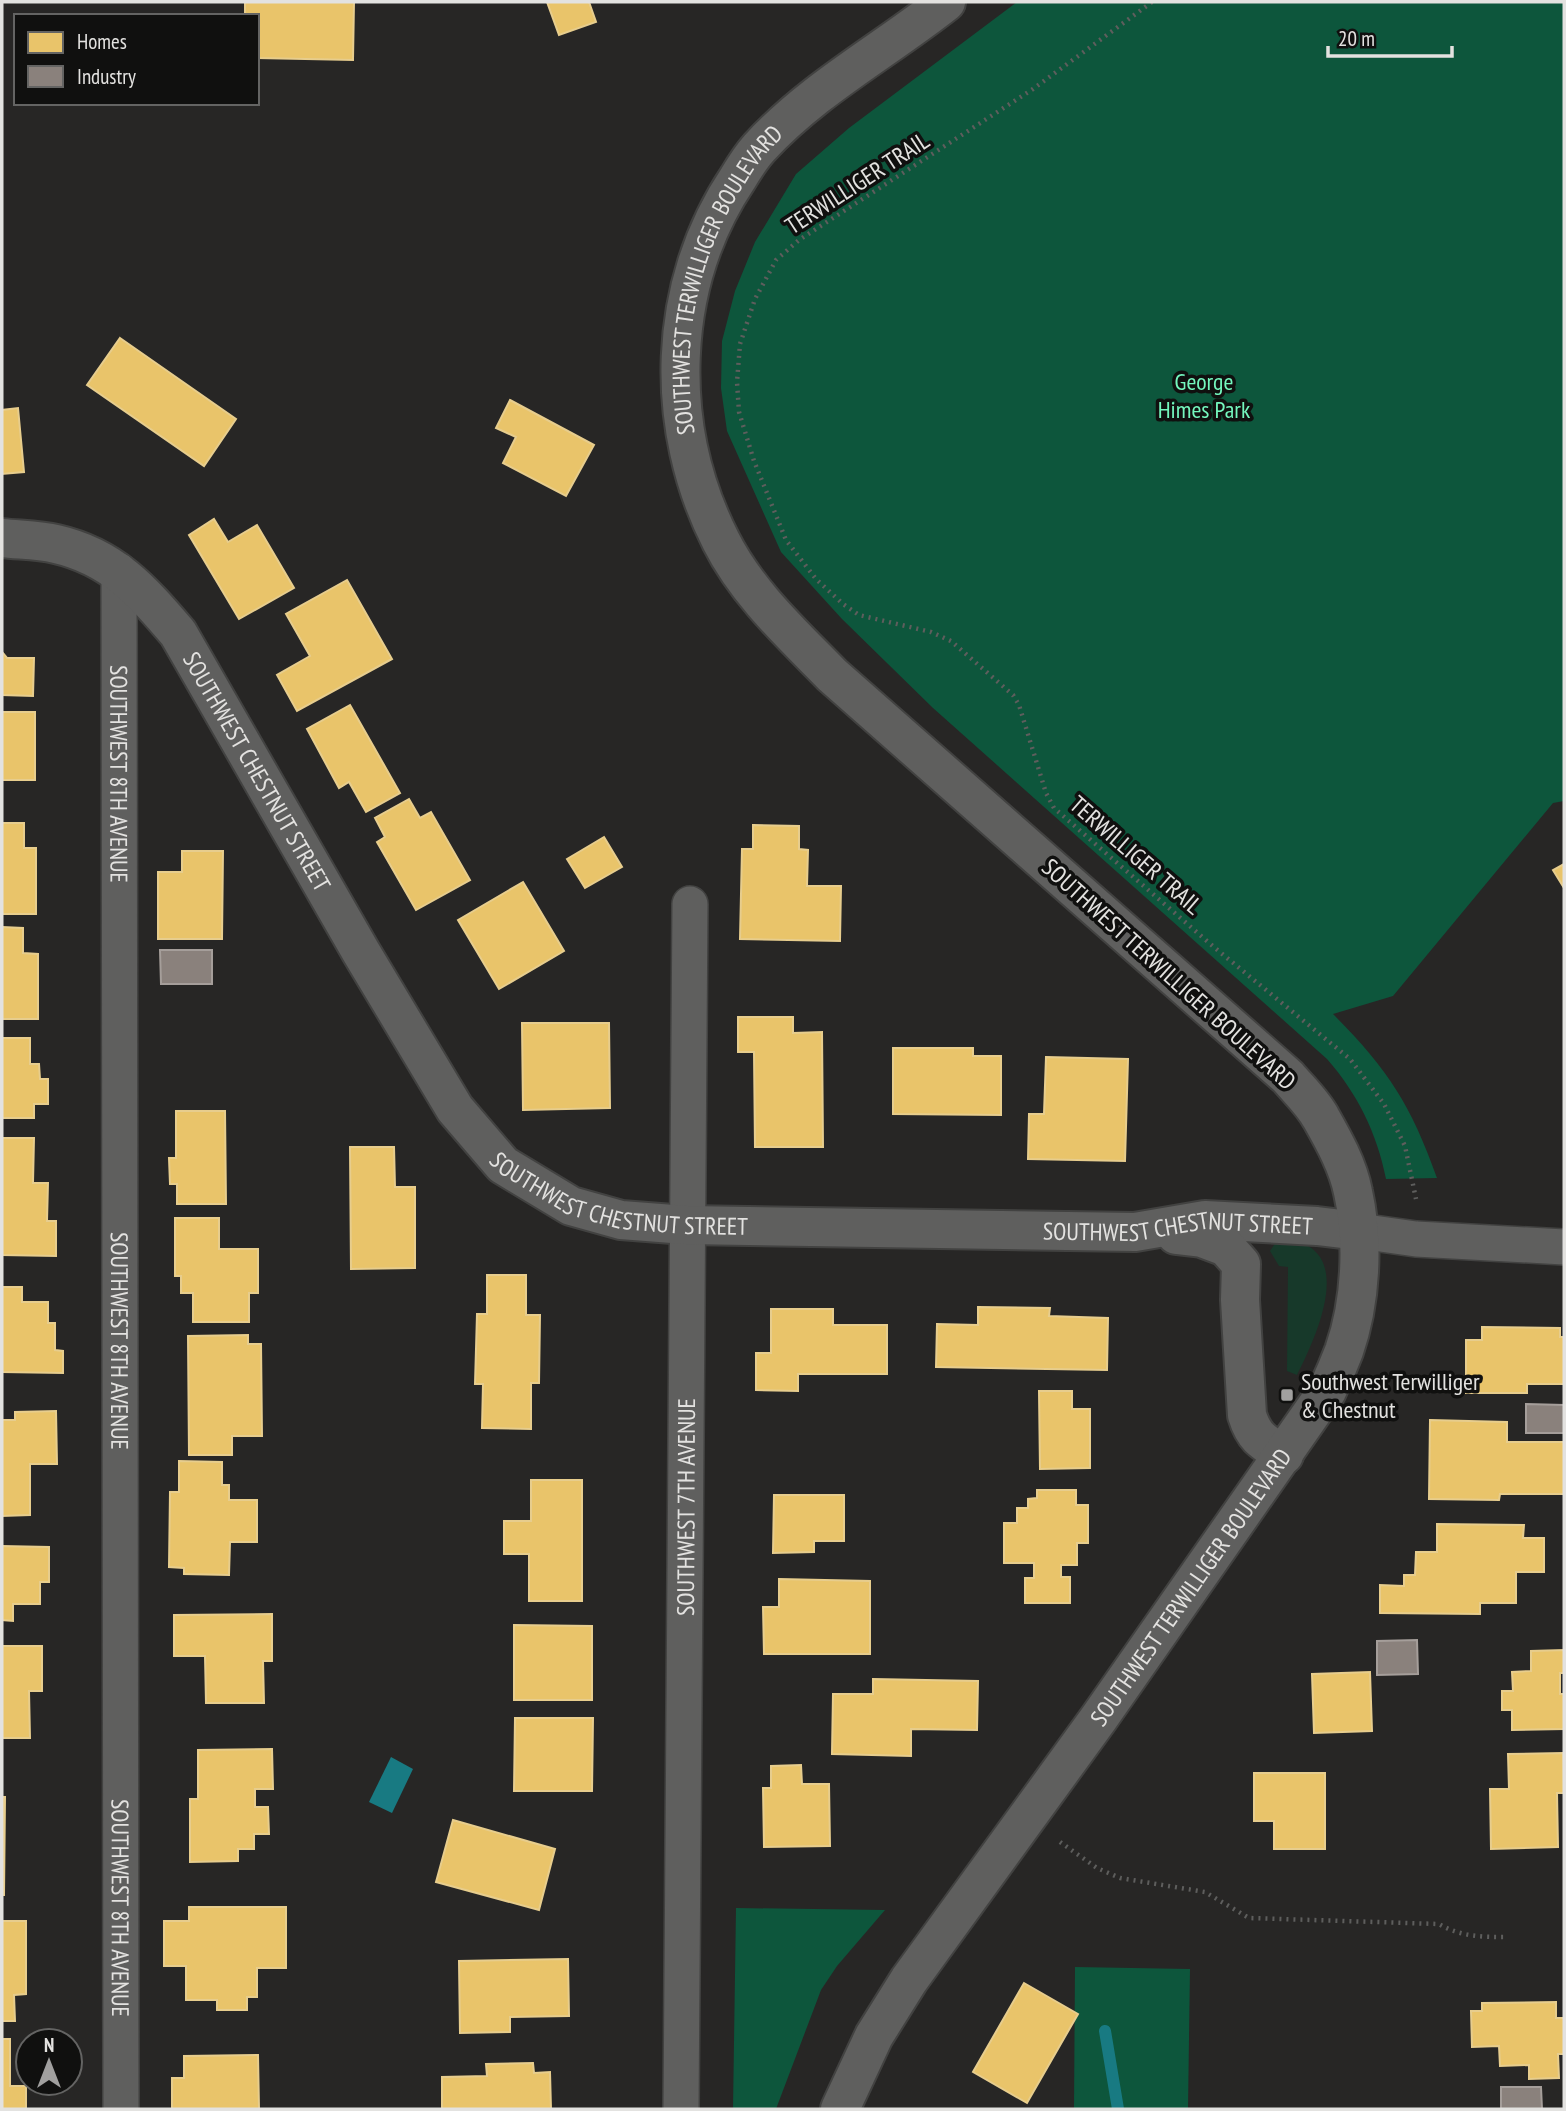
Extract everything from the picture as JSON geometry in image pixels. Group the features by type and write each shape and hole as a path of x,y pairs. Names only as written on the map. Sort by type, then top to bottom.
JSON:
{"main road":[{"name":"SOUTHWEST TERWILLIGER BOULEVARD","path":"840,2109 874,2036 909,1980 1029,1818 1327,1391 1345,1350 1357,1288 1359,1231 1353,1192 1343,1161 1320,1116 1288,1076 832,675 756,593 721,542 705,504 682,416 680,349 690,287 702,247 725,197 756,151 783,123 820,91 946,2"},
{"name":"SOUTHWEST CHESTNUT STREET","path":"2,538 56,544 98,559 119,571 148,598 178,633 361,952 456,1109 503,1165 571,1206 621,1220 686,1225 1135,1232 1205,1220 1359,1231"},
{"path":"1135,1232 1202,1238 1226,1247 1241,1264 1240,1300 1247,1415 1252,1430 1260,1440 1284,1455"}],"street":[{"name":"SOUTHWEST 8TH AVENUE","path":"119,571 121,2109"},
{"name":"SOUTHWEST 7TH AVENUE","path":"681,2109 687,1488 686,1225 691,904"},
{"name":"SOUTHWEST CHESTNUT STREET","path":"1359,1231 1416,1239 1564,1247"}],"path":[{"name":"TERWILLIGER TRAIL","path":"1152,2 1033,89 897,178 833,216 776,260 755,299 740,344 737,382 739,412 754,461 786,540 816,579 859,615 931,632 951,640 1013,695 1020,705 1046,793 1054,808 1215,948 1350,1059 1384,1104 1405,1146 1417,1197"},
{"path":"1029,1818 1097,1868 1120,1878 1145,1884 1205,1892 1249,1918 1439,1924 1471,1937 1508,1937"}],"green space":[{"name":"George Himes Park","path":"1017,2 1564,2 1564,801 1553,803 1393,996 1333,1014 1369,1053 1396,1089 1418,1129 1437,1178 1386,1179 1364,1114 1348,1086 1327,1059 933,708 842,619 781,552 727,431 721,388 722,341 735,291 755,242 796,174 849,128"},
{"path":"1276,1242 1308,1246 1320,1257 1326,1272 1324,1308 1297,1375 1287,1371 1288,1267 1279,1266 1270,1251"},
{"path":"736,1908 885,1910 837,1966 821,1990 776,2109 733,2109"},
{"path":"1075,1967 1190,1969 1188,2109 1074,2109"}],"water":[{"path":"391,1757 413,1769 392,1813 369,1802"}],"building: Homes":[{"path":"245,2 354,2 353,60 259,58 259,14 245,14"},
{"path":"547,2 589,2 596,22 559,35"},
{"path":"120,338 236,419 204,466 87,385"},
{"path":"510,400 594,445 566,496 503,463 516,437 496,428"},
{"path":"18,408 24,472 2,474 2,410"},
{"path":"214,519 228,542 257,525 294,588 239,619 189,535"},
{"path":"347,580 392,659 297,711 277,675 310,656 286,614"},
{"path":"2,652 7,658 34,658 33,696 2,695"},
{"path":"350,705 400,793 366,812 349,782 339,788 307,729"},
{"path":"2,712 35,712 35,780 2,780"},
{"path":"409,799 420,818 431,812 470,880 416,910 377,842 385,837 375,818"},
{"path":"2,823 24,823 24,848 36,848 36,914 2,914"},
{"path":"753,825 799,826 799,849 808,850 807,886 841,886 840,941 740,939 742,849 753,849"},
{"path":"604,837 622,867 585,888 567,859"},
{"path":"182,851 223,851 222,939 158,939 158,872 182,872"},
{"path":"1564,864 1564,888 1553,870"},
{"path":"523,882 564,951 499,989 458,920"},
{"path":"2,927 23,928 23,953 38,954 38,1019 2,1019"},
{"path":"738,1017 793,1017 793,1033 822,1032 823,1147 755,1147 754,1052 738,1052"},
{"path":"522,1023 609,1023 610,1108 523,1110"},
{"path":"2,1038 30,1038 30,1064 39,1064 40,1079 48,1079 48,1104 34,1104 34,1118 2,1118"},
{"path":"893,1048 973,1048 973,1056 1001,1056 1001,1115 893,1114"},
{"path":"1046,1057 1128,1059 1125,1161 1028,1159 1029,1114 1044,1114"},
{"path":"176,1111 225,1111 226,1204 177,1204 177,1184 170,1184 169,1158 176,1158"},
{"path":"2,1138 34,1138 33,1183 48,1183 47,1221 56,1221 56,1256 2,1255"},
{"path":"350,1147 394,1147 395,1187 415,1187 415,1268 351,1269"},
{"path":"175,1218 219,1218 219,1249 258,1249 258,1293 249,1293 249,1322 193,1322 193,1293 181,1293 181,1276 175,1276"},
{"path":"487,1275 526,1275 526,1315 540,1315 539,1383 531,1383 531,1429 482,1428 483,1384 475,1384 477,1314 487,1314"},
{"path":"2,1287 22,1287 22,1302 48,1302 48,1323 55,1323 55,1350 63,1351 63,1373 2,1372"},
{"path":"978,1307 1050,1308 1049,1316 1108,1318 1107,1370 936,1367 937,1324 978,1325"},
{"path":"771,1309 833,1309 833,1325 887,1325 887,1374 798,1374 798,1391 756,1390 756,1353 771,1353"},
{"path":"1482,1327 1560,1328 1560,1337 1564,1337 1564,1384 1527,1384 1527,1393 1466,1393 1466,1340 1482,1340"},
{"path":"248,1335 248,1344 261,1344 262,1436 232,1436 232,1455 189,1455 188,1336"},
{"path":"1039,1391 1072,1391 1072,1409 1090,1409 1090,1468 1040,1469"},
{"path":"56,1411 57,1464 30,1464 30,1515 2,1516 2,1420 15,1420 15,1412"},
{"path":"1430,1420 1507,1422 1507,1442 1564,1442 1564,1494 1500,1494 1499,1500 1429,1499"},
{"path":"179,1461 222,1462 222,1485 229,1485 229,1500 257,1500 257,1542 230,1542 229,1575 184,1574 184,1568 169,1567 170,1492 179,1492"},
{"path":"531,1480 582,1480 582,1601 529,1601 529,1554 504,1554 504,1521 531,1521"},
{"path":"1037,1490 1076,1490 1076,1505 1088,1505 1088,1543 1077,1543 1077,1565 1061,1565 1061,1577 1070,1577 1070,1603 1025,1603 1025,1578 1034,1578 1034,1563 1004,1563 1004,1523 1017,1523 1017,1508 1028,1508 1028,1499 1037,1498"},
{"path":"774,1495 844,1495 844,1541 814,1541 814,1552 773,1553"},
{"path":"1437,1524 1524,1525 1523,1538 1544,1538 1544,1572 1516,1572 1516,1603 1480,1603 1480,1614 1380,1613 1380,1585 1404,1586 1404,1575 1415,1575 1416,1552 1437,1552"},
{"path":"2,1546 49,1547 49,1582 40,1582 40,1604 13,1604 13,1621 2,1620"},
{"path":"779,1579 870,1581 870,1654 764,1654 763,1607 779,1607"},
{"path":"272,1614 272,1661 263,1661 264,1703 206,1703 205,1656 174,1656 174,1615"},
{"path":"514,1625 592,1626 592,1700 514,1700"},
{"path":"2,1646 42,1646 42,1691 29,1691 30,1738 2,1738"},
{"path":"1564,1650 1560,1694 1564,1694 1564,1729 1512,1730 1512,1710 1502,1710 1502,1691 1513,1691 1512,1672 1531,1671 1531,1651"},
{"path":"1370,1672 1372,1731 1314,1733 1312,1674"},
{"path":"873,1679 978,1681 977,1730 911,1729 911,1756 832,1754 833,1694 873,1694"},
{"path":"515,1718 593,1718 592,1791 514,1791"},
{"path":"272,1749 273,1789 255,1789 255,1807 268,1807 269,1834 254,1834 254,1849 238,1849 238,1861 190,1862 190,1799 198,1799 198,1750"},
{"path":"1563,1753 1564,1793 1557,1793 1558,1847 1491,1849 1490,1789 1509,1789 1508,1754"},
{"path":"801,1765 802,1784 829,1784 830,1846 764,1847 763,1788 771,1788 771,1766"},
{"path":"1254,1773 1325,1773 1325,1849 1274,1849 1274,1821 1254,1821"},
{"path":"2,1797 5,1797 4,1895 2,1895"},
{"path":"453,1820 555,1849 539,1910 436,1882"},
{"path":"189,1907 286,1907 286,1968 257,1968 257,1997 247,1997 247,2010 217,2010 217,2000 186,2000 186,1966 164,1966 164,1921 189,1921"},
{"path":"2,1921 26,1921 26,1994 14,1995 15,2021 2,2021"},
{"path":"568,1959 569,2016 510,2017 510,2032 460,2033 459,1961"},
{"path":"1024,1983 1078,2014 1027,2103 973,2072"},
{"path":"1556,2002 1556,2018 1564,2018 1564,2054 1558,2054 1559,2078 1529,2079 1529,2065 1500,2066 1499,2046 1472,2047 1471,2011 1482,2011 1482,2003"},
{"path":"2,2039 10,2039 10,2086 14,2086 14,2097 26,2097 26,2109 2,2109"},
{"path":"258,2055 259,2109 172,2109 172,2078 184,2078 184,2056"},
{"path":"533,2063 534,2073 550,2072 551,2109 442,2109 442,2077 487,2076 486,2064"}],"building: Industry":[{"path":"160,950 212,950 212,984 161,984"},
{"path":"1526,1404 1564,1405 1564,1433 1526,1433"},
{"path":"1417,1640 1418,1674 1377,1675 1377,1641"},
{"path":"1501,2087 1541,2087 1542,2109 1501,2109"}],"waterway":[{"path":"1105,2031 1118,2109"}],"place":[{"name":"Southwest Terwilliger & Chestnut","path":"1287,1395"}]}
